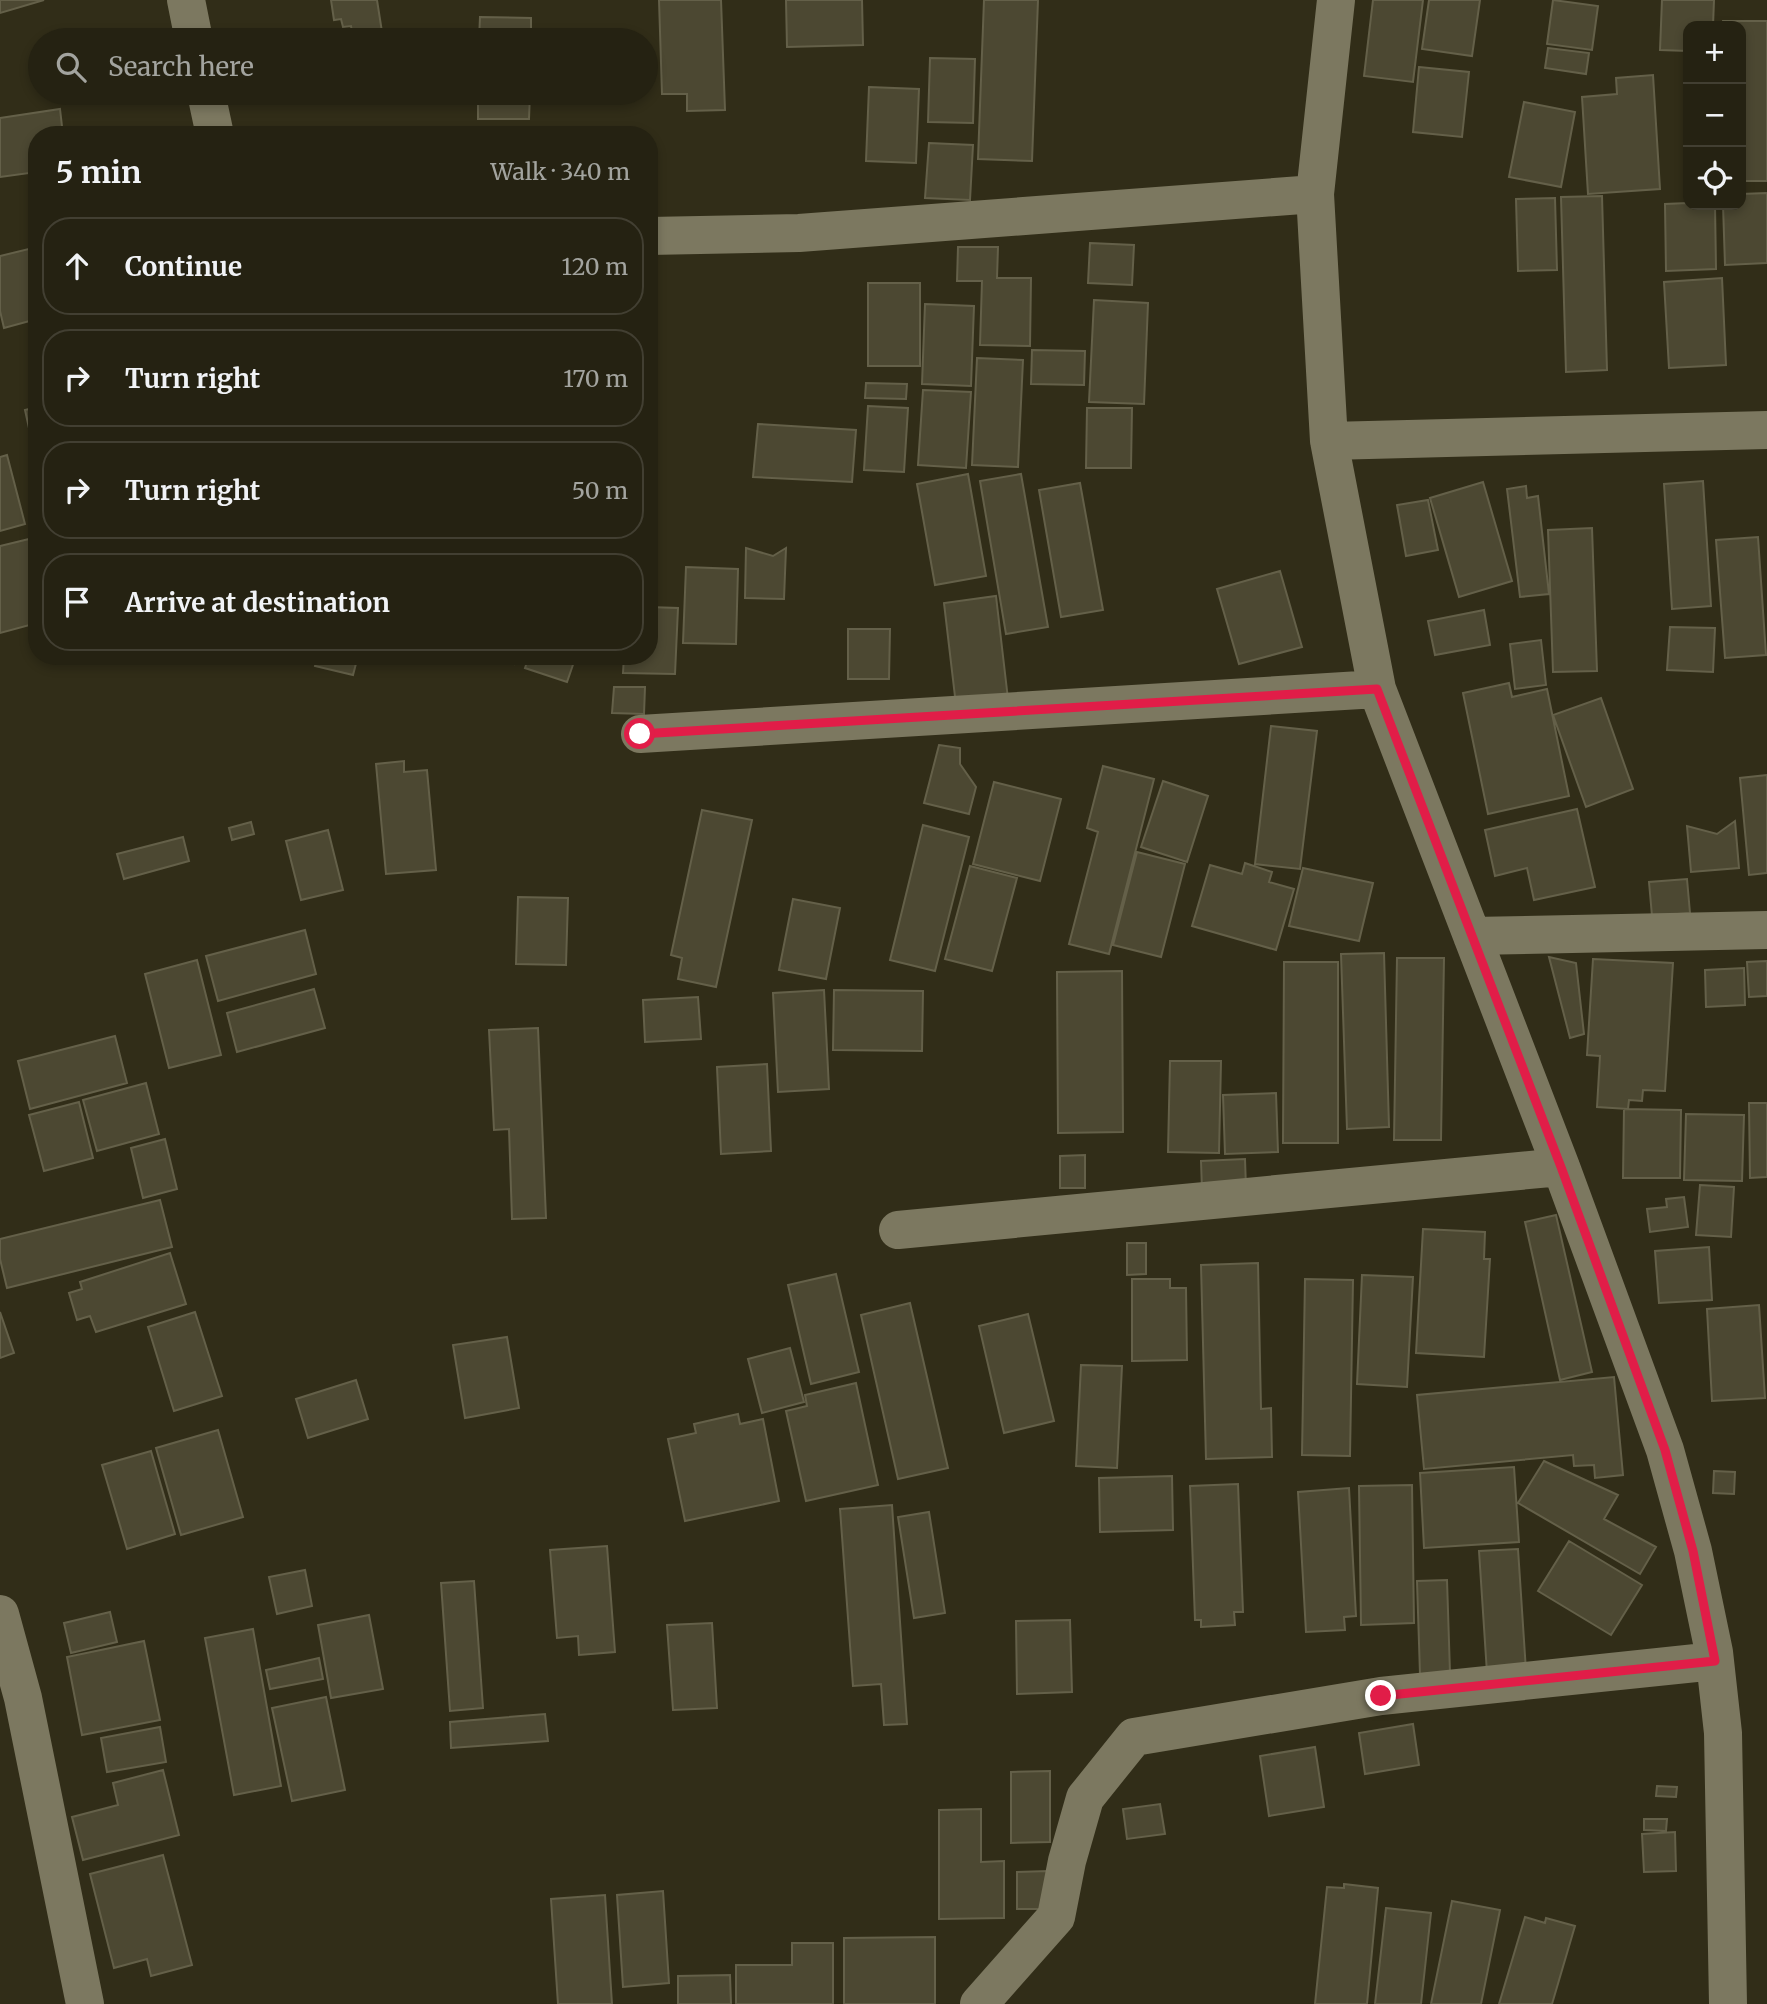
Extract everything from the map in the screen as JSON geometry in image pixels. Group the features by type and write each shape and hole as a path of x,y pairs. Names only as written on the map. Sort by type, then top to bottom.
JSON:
{"street":[{"path":"186,0 192,28"},
{"path":"1336,0 1315,194 1329,441 1377,689 1561,1167 1665,1450 1693,1551 1715,1661 1723,1733 1728,2004"},
{"path":"209,105 213,126"},
{"path":"658,236 799,233 1315,194"},
{"path":"1329,441 1767,430"},
{"path":"640,734 1377,689"},
{"path":"1472,936 1767,930"},
{"path":"898,1230 1561,1167"},
{"path":"0,1614 23,1698 85,2004"},
{"path":"979,2004 1056,1917 1067,1861 1085,1798 1134,1737 1381,1696 1715,1661"}],"building":[{"path":"0,0 44,0 0,13"},
{"path":"331,0 377,0 381,28 343,27 341,19 334,20"},
{"path":"659,0 721,0 725,110 687,111 687,94 662,94"},
{"path":"786,0 862,0 863,45 787,47"},
{"path":"984,0 1038,0 1032,161 978,159"},
{"path":"1373,0 1423,0 1413,82 1364,76"},
{"path":"1429,0 1480,0 1472,56 1422,49"},
{"path":"1553,0 1598,6 1592,50 1547,44"},
{"path":"1662,0 1714,0 1713,21 1683,21 1683,51 1660,50"},
{"path":"480,17 531,18 531,28 480,28"},
{"path":"1746,21 1767,21 1767,181 1746,181"},
{"path":"1548,48 1589,53 1586,74 1545,68"},
{"path":"930,58 975,59 973,123 928,122"},
{"path":"1419,67 1469,72 1462,137 1413,132"},
{"path":"1653,75 1660,189 1588,194 1582,97 1617,94 1616,78"},
{"path":"869,87 919,89 916,163 866,161"},
{"path":"1524,102 1575,112 1561,187 1509,177"},
{"path":"478,105 530,105 529,119 478,119"},
{"path":"60,109 62,126 28,126 28,173 0,177 0,118"},
{"path":"929,143 973,145 970,200 925,198"},
{"path":"1767,193 1767,263 1725,265 1723,210 1746,210 1746,194"},
{"path":"1602,196 1607,370 1566,372 1561,197"},
{"path":"1555,198 1557,270 1518,271 1516,199"},
{"path":"1683,203 1683,210 1715,210 1716,269 1666,271 1665,204"},
{"path":"1090,243 1134,245 1132,285 1088,283"},
{"path":"958,247 998,247 997,278 1031,278 1030,346 980,345 982,281 957,281"},
{"path":"28,249 28,321 4,328 0,311 0,256"},
{"path":"1722,278 1726,365 1669,368 1664,282"},
{"path":"868,283 920,283 920,366 868,366"},
{"path":"1094,300 1148,303 1144,404 1089,402"},
{"path":"925,304 974,306 971,386 922,384"},
{"path":"1032,350 1085,351 1084,385 1031,384"},
{"path":"977,358 1023,360 1018,467 972,465"},
{"path":"866,383 907,384 906,399 865,398"},
{"path":"923,390 971,392 966,468 918,465"},
{"path":"868,406 908,408 904,472 864,470"},
{"path":"1087,408 1132,408 1131,468 1086,468"},
{"path":"758,424 856,430 852,482 753,477"},
{"path":"7,455 25,524 0,531 0,457"},
{"path":"968,474 986,576 935,585 917,484"},
{"path":"1021,474 1048,627 1006,634 980,481"},
{"path":"1703,481 1711,606 1672,609 1664,484"},
{"path":"1483,482 1512,581 1459,597 1430,498"},
{"path":"1080,483 1103,610 1061,617 1039,490"},
{"path":"1526,486 1527,498 1538,496 1549,594 1520,597 1507,489"},
{"path":"1428,500 1438,550 1406,556 1397,505"},
{"path":"1592,528 1597,671 1553,672 1548,530"},
{"path":"1758,537 1766,655 1725,658 1716,540"},
{"path":"28,539 28,625 0,633 0,546"},
{"path":"746,548 773,556 786,548 784,599 745,598"},
{"path":"686,567 738,569 736,644 683,643"},
{"path":"1280,571 1302,647 1239,664 1217,589"},
{"path":"996,596 1008,699 956,705 944,603"},
{"path":"658,607 678,608 675,674 623,673 623,665 658,665"},
{"path":"1484,610 1490,645 1435,655 1428,621"},
{"path":"1670,627 1715,628 1713,672 1667,670"},
{"path":"848,629 890,629 889,679 848,679"},
{"path":"1541,640 1546,685 1515,689 1510,644"},
{"path":"315,665 356,665 353,675"},
{"path":"526,665 573,665 567,682 525,668"},
{"path":"1509,683 1512,697 1547,689 1569,796 1488,814 1463,693"},
{"path":"614,687 645,687 644,714 612,713"},
{"path":"1601,698 1633,789 1586,807 1553,715"},
{"path":"1271,726 1317,731 1300,869 1255,864"},
{"path":"939,745 960,748 960,764 976,787 969,814 924,803"},
{"path":"404,761 404,772 427,770 436,870 386,874 376,764"},
{"path":"1103,766 1154,779 1109,954 1069,944 1098,832 1087,828"},
{"path":"1767,775 1767,873 1749,875 1740,778"},
{"path":"1163,781 1208,796 1187,862 1141,847"},
{"path":"994,782 1061,799 1040,881 973,864"},
{"path":"1577,809 1595,887 1534,900 1527,868 1495,876 1485,830"},
{"path":"702,810 752,820 716,987 678,979 682,958 671,955"},
{"path":"1735,821 1739,868 1691,872 1687,826 1717,834"},
{"path":"251,822 254,834 232,840 229,828"},
{"path":"923,825 969,837 935,971 890,960"},
{"path":"328,830 343,890 301,900 286,841"},
{"path":"183,837 189,861 124,879 117,854"},
{"path":"1137,852 1185,864 1161,957 1113,945"},
{"path":"1245,863 1272,872 1269,882 1294,889 1276,950 1192,926 1210,865 1242,874"},
{"path":"970,866 1017,878 992,971 945,959"},
{"path":"1303,868 1373,883 1359,941 1289,926"},
{"path":"1687,879 1690,913 1652,916 1649,882"},
{"path":"518,897 568,898 566,965 516,964"},
{"path":"793,899 840,908 826,979 779,970"},
{"path":"305,930 316,974 218,1001 206,956"},
{"path":"1384,953 1389,1127 1347,1129 1341,954"},
{"path":"1549,957 1576,963 1584,1034 1570,1038"},
{"path":"1397,958 1444,958 1441,1140 1394,1140"},
{"path":"1593,959 1673,963 1665,1091 1643,1090 1642,1101 1629,1100 1628,1109 1597,1107 1600,1056 1587,1055"},
{"path":"197,960 221,1055 169,1068 145,974"},
{"path":"1767,961 1767,996 1749,997 1747,962"},
{"path":"1284,962 1338,962 1338,1143 1283,1143"},
{"path":"1744,968 1745,1005 1706,1007 1705,970"},
{"path":"1122,971 1123,1132 1058,1133 1057,972"},
{"path":"314,989 325,1028 237,1052 227,1013"},
{"path":"824,990 829,1089 778,1092 773,993"},
{"path":"834,990 923,991 922,1051 833,1050"},
{"path":"698,997 701,1039 645,1042 643,1000"},
{"path":"538,1028 546,1218 512,1219 509,1129 494,1130 489,1030"},
{"path":"115,1036 127,1083 30,1109 18,1061"},
{"path":"1170,1061 1221,1061 1219,1153 1168,1152"},
{"path":"767,1064 771,1151 721,1154 717,1067"},
{"path":"146,1083 159,1134 97,1151 83,1100"},
{"path":"1276,1093 1278,1152 1225,1154 1223,1095"},
{"path":"79,1102 93,1158 44,1171 29,1115"},
{"path":"1749,1103 1767,1103 1767,1177 1750,1178"},
{"path":"1624,1109 1681,1110 1680,1178 1623,1178"},
{"path":"1686,1114 1744,1115 1742,1181 1684,1180"},
{"path":"165,1139 177,1189 143,1198 131,1148"},
{"path":"1085,1155 1085,1188 1060,1188 1060,1156"},
{"path":"1245,1159 1246,1188 1202,1190 1201,1161"},
{"path":"1700,1185 1734,1187 1731,1237 1696,1235"},
{"path":"1684,1197 1688,1227 1650,1232 1647,1209 1667,1207 1666,1199"},
{"path":"160,1200 172,1247 7,1288 0,1259 0,1239"},
{"path":"1556,1215 1592,1372 1560,1380 1525,1222"},
{"path":"1423,1229 1485,1232 1484,1259 1490,1259 1484,1357 1416,1353"},
{"path":"1127,1243 1146,1243 1146,1274 1127,1275"},
{"path":"1709,1247 1712,1300 1659,1303 1655,1251"},
{"path":"170,1253 186,1304 96,1332 90,1316 77,1320 69,1293 82,1289 80,1282"},
{"path":"1258,1263 1261,1409 1271,1408 1272,1457 1206,1459 1201,1265"},
{"path":"836,1274 859,1372 811,1384 788,1285"},
{"path":"1362,1275 1413,1277 1407,1387 1357,1384"},
{"path":"1132,1279 1170,1279 1170,1288 1186,1288 1187,1360 1132,1361"},
{"path":"1305,1279 1353,1280 1350,1456 1302,1455"},
{"path":"910,1303 948,1468 898,1479 861,1315"},
{"path":"1759,1305 1765,1398 1712,1401 1707,1309"},
{"path":"0,1312 14,1353 0,1358"},
{"path":"195,1312 222,1396 174,1411 148,1327"},
{"path":"1028,1314 1054,1421 1004,1433 979,1326"},
{"path":"507,1337 519,1408 465,1418 453,1345"},
{"path":"790,1348 804,1402 762,1413 748,1359"},
{"path":"1081,1365 1122,1366 1117,1468 1076,1466"},
{"path":"1614,1377 1623,1475 1595,1478 1594,1465 1574,1466 1573,1455 1424,1469 1417,1395"},
{"path":"356,1380 368,1419 308,1438 296,1399"},
{"path":"856,1383 878,1485 806,1501 786,1411 807,1406 805,1395"},
{"path":"738,1414 740,1424 763,1419 779,1501 685,1521 668,1439 696,1433 694,1424"},
{"path":"218,1430 243,1517 181,1535 156,1448"},
{"path":"151,1451 175,1534 127,1549 102,1465"},
{"path":"1544,1461 1618,1495 1604,1519 1656,1547 1640,1574 1518,1503"},
{"path":"1514,1467 1519,1542 1424,1548 1420,1473"},
{"path":"1714,1471 1735,1472 1734,1494 1713,1493"},
{"path":"1172,1476 1173,1530 1100,1532 1099,1478"},
{"path":"1238,1484 1243,1612 1234,1612 1235,1625 1201,1627 1201,1620 1195,1620 1190,1486"},
{"path":"1412,1485 1414,1623 1361,1625 1359,1486"},
{"path":"1349,1488 1356,1616 1344,1617 1345,1630 1306,1632 1298,1492"},
{"path":"892,1505 907,1724 884,1725 881,1684 853,1686 840,1509"},
{"path":"929,1512 945,1613 914,1618 898,1517"},
{"path":"1569,1541 1642,1585 1611,1635 1538,1591"},
{"path":"607,1546 615,1652 579,1655 578,1636 557,1638 550,1550"},
{"path":"1518,1549 1526,1671 1487,1673 1479,1551"},
{"path":"305,1570 312,1606 277,1614 269,1577"},
{"path":"1447,1580 1450,1673 1420,1674 1417,1581"},
{"path":"474,1581 483,1708 450,1711 441,1583"},
{"path":"110,1612 117,1642 71,1653 64,1623"},
{"path":"369,1615 383,1689 331,1698 318,1625"},
{"path":"1070,1620 1072,1692 1017,1694 1016,1621"},
{"path":"712,1623 717,1708 673,1710 667,1625"},
{"path":"253,1629 281,1786 234,1795 205,1638"},
{"path":"144,1641 160,1720 82,1735 67,1657"},
{"path":"319,1658 323,1679 270,1689 266,1670"},
{"path":"326,1697 345,1790 292,1801 272,1708"},
{"path":"545,1714 548,1741 451,1748 450,1722"},
{"path":"1413,1724 1419,1765 1365,1774 1359,1733"},
{"path":"160,1727 166,1762 107,1772 101,1738"},
{"path":"1315,1747 1324,1807 1269,1816 1260,1756"},
{"path":"163,1770 179,1835 83,1860 72,1817 118,1805 113,1783"},
{"path":"1050,1771 1050,1842 1011,1843 1011,1772"},
{"path":"1657,1786 1677,1787 1676,1797 1656,1796"},
{"path":"1160,1804 1165,1834 1127,1839 1123,1809"},
{"path":"981,1809 981,1862 1004,1861 1004,1918 939,1919 939,1810"},
{"path":"1644,1819 1667,1819 1666,1831 1644,1830"},
{"path":"1675,1832 1676,1871 1644,1872 1642,1834"},
{"path":"163,1855 192,1965 151,1976 147,1959 114,1968 90,1874"},
{"path":"1048,1871 1048,1909 1017,1909 1017,1872"},
{"path":"1344,1884 1378,1888 1367,2004 1315,2004 1327,1887 1344,1888"},
{"path":"663,1891 669,1983 623,1987 617,1895"},
{"path":"605,1895 612,2004 558,2004 551,1899"},
{"path":"1452,1901 1500,1910 1481,2004 1431,2004"},
{"path":"1386,1908 1431,1913 1421,2004 1375,2004"},
{"path":"1525,1917 1545,1923 1546,1918 1575,1926 1552,2004 1499,2004"},
{"path":"935,1937 935,2004 844,2004 844,1938"},
{"path":"792,1943 833,1943 833,2004 736,2004 736,1965 792,1965"},
{"path":"730,1975 731,2004 678,2004 678,1976"}],"route":[{"path":"640,734 1377,689 1561,1167 1665,1450 1693,1551 1715,1661 1381,1696"}]}
